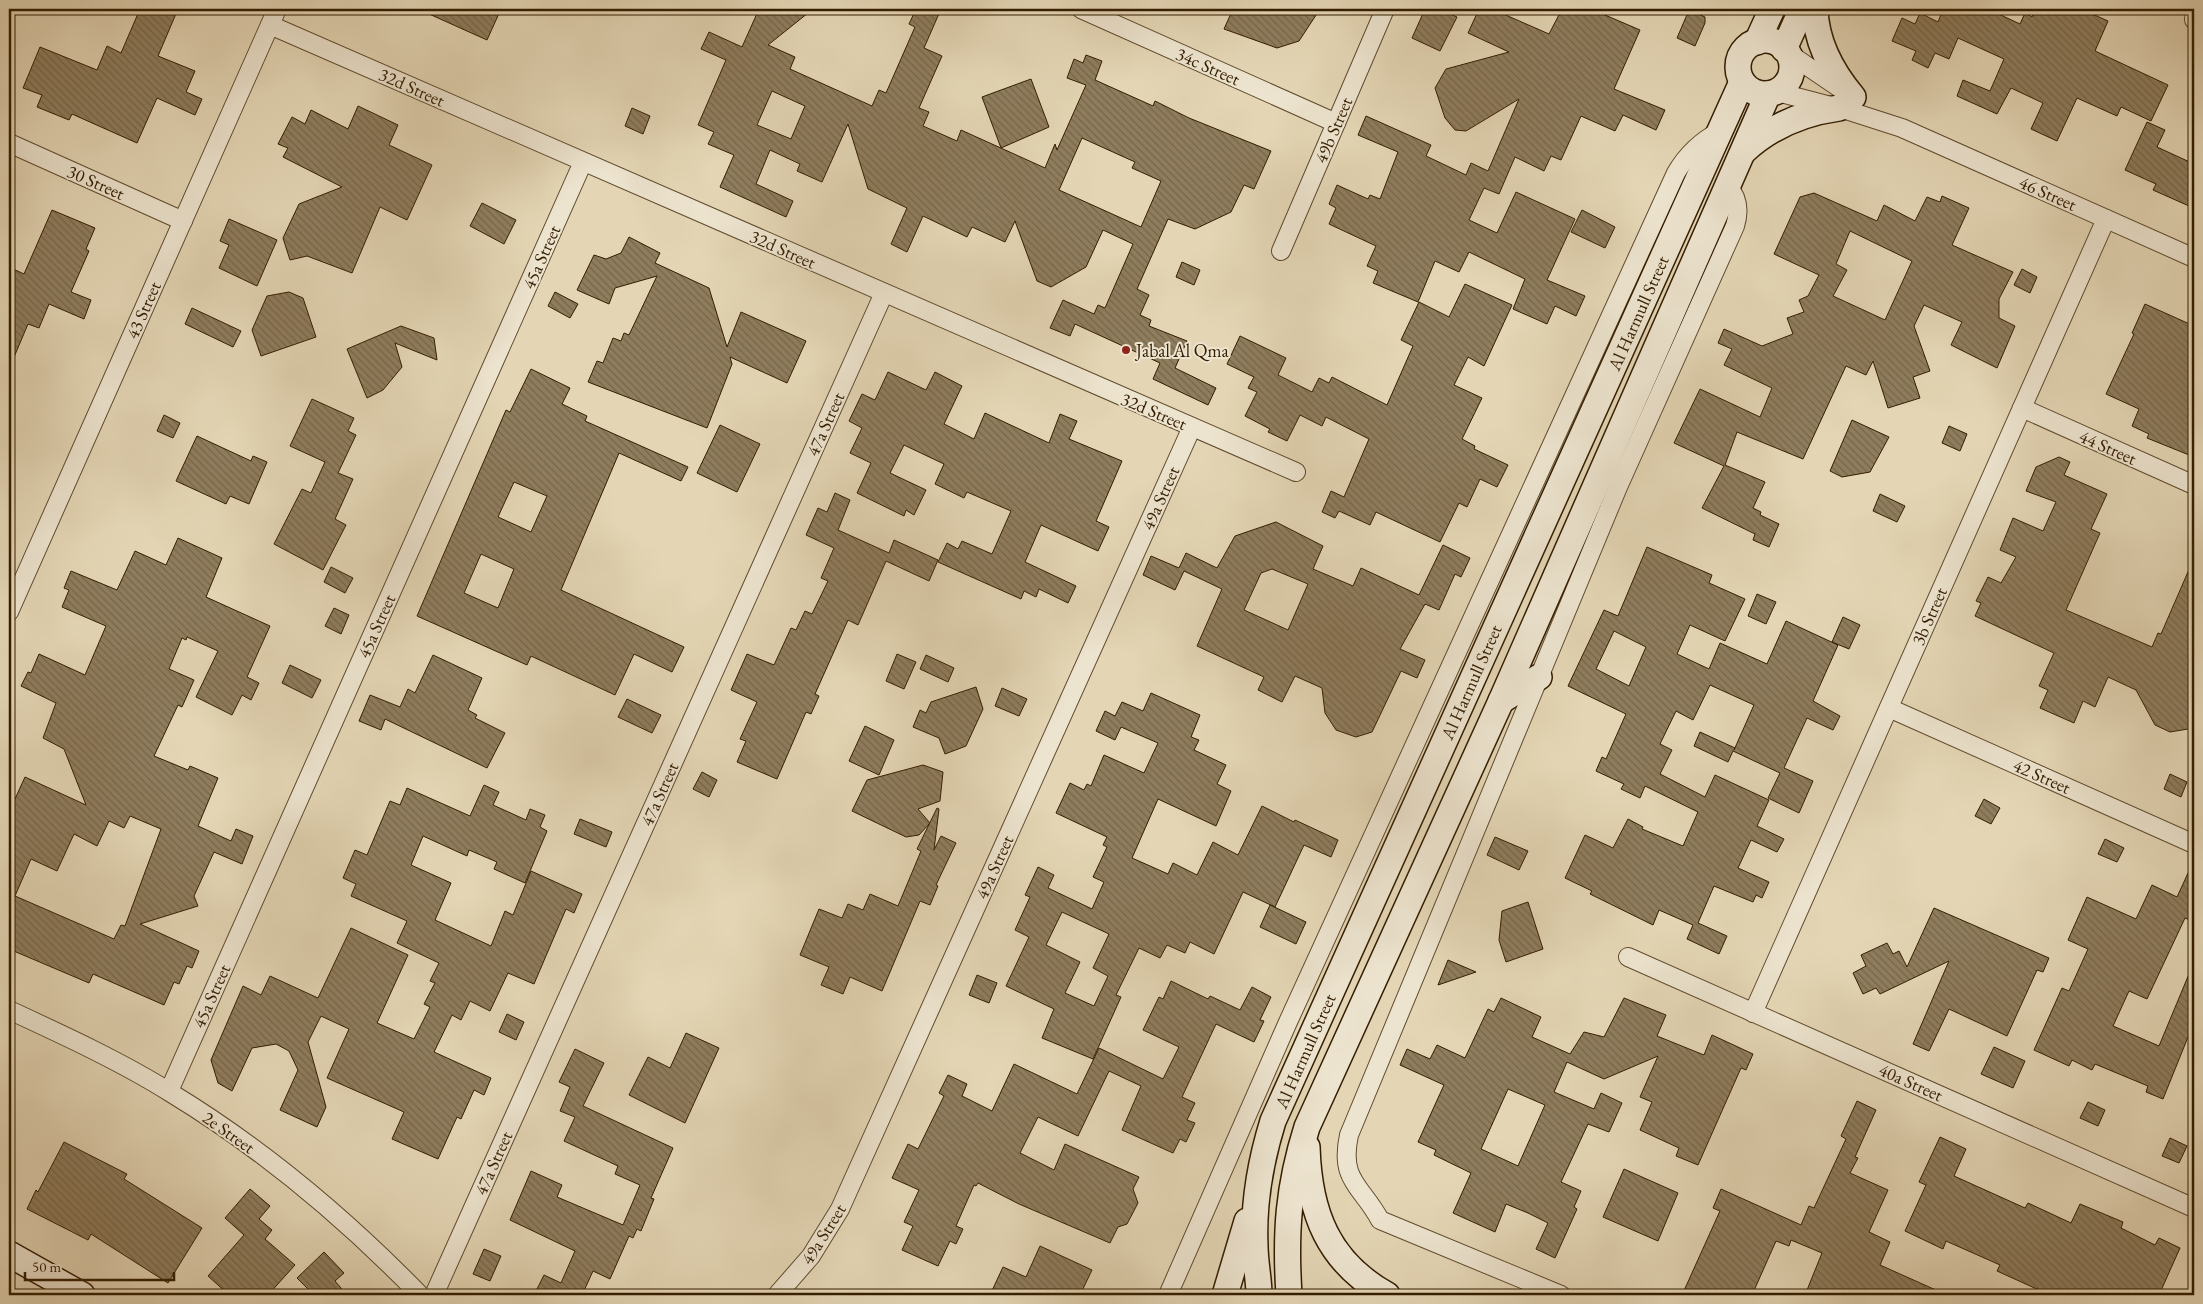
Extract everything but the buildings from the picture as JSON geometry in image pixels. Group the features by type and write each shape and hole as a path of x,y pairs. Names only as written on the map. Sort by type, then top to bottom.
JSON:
{"street":[{"name":"34c Street","path":"1081,9 1336,123"},
{"name":"49b Street","path":"1281,251 1385,9"},
{"path":"1757,42 1772,9"},
{"path":"1786,51 1802,9"},
{"path":"1741,154 1769,131 1786,122 1802,115 1846,103 1837,76 1824,51 1815,9"},
{"name":"32d Street","path":"273,17 583,162 1296,472"},
{"name":"43 Street","path":"9,612 273,17"},
{"path":"1757,42 1774,42 1786,51 1792,65 1792,72 1786,84 1773,93 1754,92 1742,82 1738,68 1741,55 1751,45 1757,42"},
{"name":"46 Street","path":"1786,51 1846,103"},
{"name":"Al Harmull Street","path":"1259,1295 1255,1248 1257,1187 1263,1154 1273,1121 1742,82"},
{"name":"46 Street","path":"1773,93 1846,103 2194,258"},
{"name":"Al Harmull Street","path":"1289,1295 1286,1239 1288,1210 1292,1182 1307,1128 1501,701 1727,185 1773,93"},
{"path":"1168,1295 1288,1022 1676,173 1690,152 1720,130"},
{"name":"30 Street","path":"9,143 183,220"},
{"name":"45a Street","path":"169,1092 583,162"},
{"path":"1561,1295 1380,1220 1371,1202 1354,1184 1346,1160 1348,1135 1618,487 1735,226 1738,204 1727,185"},
{"name":"3b Street","path":"1753,1013 2106,220"},
{"name":"47a Street","path":"434,1295 884,293"},
{"name":"44 Street","path":"2022,408 2194,485"},
{"name":"49a Street","path":"777,1295 811,1256 840,1209 1192,428"},
{"path":"1501,701 1539,676"},
{"name":"42 Street","path":"1889,708 2194,844"},
{"name":"40a Street","path":"1628,957 2194,1208"},
{"name":"2e Street","path":"9,1010 169,1092 216,1122 307,1189 349,1226 420,1295"},
{"path":"1307,1128 1308,1168 1313,1195 1321,1222 1332,1247 1353,1272 1387,1295"},
{"path":"1225,1295 1257,1187"},
{"path":"9,1254 82,1295"}],"place":[{"name":"Jabal Al Qma","path":"1126,350"}]}
